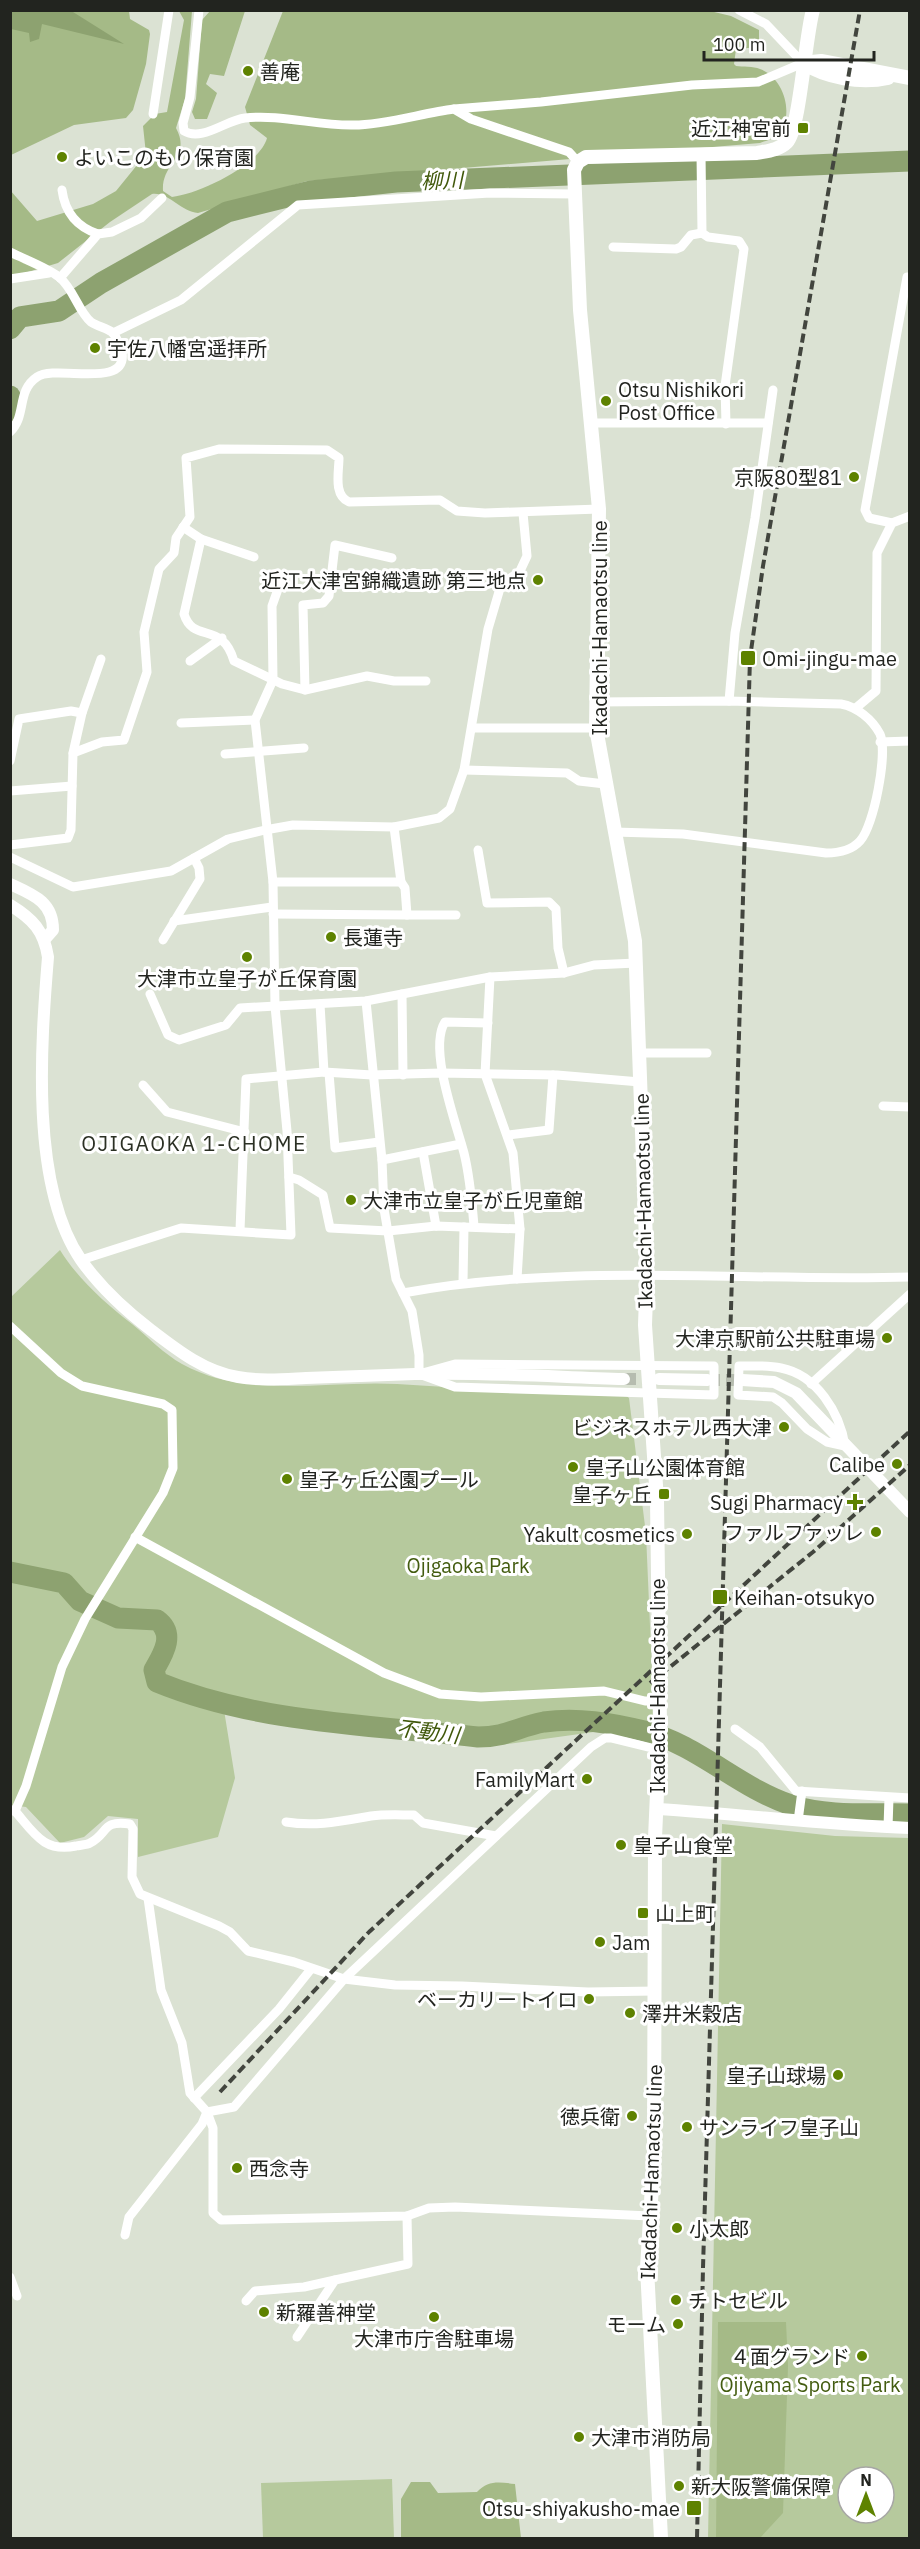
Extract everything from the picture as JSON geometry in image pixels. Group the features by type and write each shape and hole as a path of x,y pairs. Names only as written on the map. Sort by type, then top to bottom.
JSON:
{"main road":[{"path":"575,177 586,157 701,158 757,153 779,148 786,143 793,129 813,10"},
{"path":"803,63 818,73 855,79 893,76 909,78"},
{"name":"Ikadachi-Hamaotsu line","path":"575,177 589,423 599,509 596,728 635,941 657,1500 660,1749 657,1809 654,2152 647,2306 661,2538"}],"street":[{"path":"153,114 170,10"},
{"path":"199,10 190,97 183,123 184,131 190,135 199,135 244,118 271,117 318,124 357,125 454,109 692,85 758,82 803,63 766,24 739,10"},
{"path":"113,333 181,300 298,205 490,193 575,177 569,152 471,119 454,109"},
{"path":"701,158 702,233"},
{"path":"62,190 67,207 78,224 98,234 112,232 141,218 162,198"},
{"path":"613,247 676,249 681,247 691,235 702,233 708,237 738,241 744,249 724,386 726,424"},
{"path":"60,278 98,234"},
{"path":"10,252 60,278 73,293 90,321 113,333 122,350 121,362 116,369 103,374 51,371 38,376 24,391 19,424 10,432"},
{"path":"10,279 51,272"},
{"path":"909,278 907,277 865,510 869,518 891,523 909,516"},
{"path":"729,701 735,633 755,518 773,390"},
{"path":"589,423 768,423"},
{"path":"73,753 102,742 124,740 147,672 144,632 159,569 174,553 176,538 190,517 186,458 219,449 327,450 339,458 339,492 342,498 349,502 440,500 457,511 523,513 599,509"},
{"path":"10,857 73,887 171,871 228,839 266,830 293,825 394,826 439,818 450,809 464,770 488,629 501,585 520,570 527,556 523,513"},
{"path":"857,707 876,691 877,553 891,523"},
{"path":"183,526 201,539 254,557"},
{"path":"201,539 184,614 187,622 194,629 222,638 230,647 234,661 273,680 305,690 367,676 394,681 426,681"},
{"path":"305,690 303,605 323,603 330,596 335,545 392,558"},
{"path":"81,1260 181,1228 291,1235 289,1177 275,1006 273,882 255,720 273,680 272,606 283,575"},
{"path":"190,661 222,638"},
{"path":"10,845 68,838 71,830 73,753 82,712 101,659"},
{"path":"595,702 809,702 857,707 880,735 880,780 877,800 861,840 846,851 826,853 683,834 614,832"},
{"path":"10,761 19,720 71,711 82,712"},
{"path":"181,723 255,720"},
{"path":"472,728 596,728"},
{"path":"880,742 909,741"},
{"path":"225,754 304,748"},
{"path":"464,770 567,773 579,781 605,784"},
{"path":"10,791 72,786"},
{"path":"394,826 401,882 405,888 407,915"},
{"path":"478,850 487,903 549,902 556,909 558,948 564,973"},
{"path":"163,940 200,879 200,868 194,858"},
{"path":"273,882 401,882"},
{"path":"10,884 33,894 47,904 53,918 53,930 45,939"},
{"path":"10,905 39,927 45,939 48,957 42,1082 48,1163 69,1238 81,1260 116,1302 188,1358 236,1377 264,1379 419,1374 624,1378"},
{"path":"174,921 272,910 456,915"},
{"path":"150,994 168,1035 179,1040 226,1025 240,1008 366,1001 490,977 564,973 594,965 636,963"},
{"path":"490,977 485,1074 513,1153 520,1229 516,1279"},
{"path":"402,994 402,1074"},
{"path":"366,1001 382,1160 384,1209 396,1279 412,1311 419,1374"},
{"path":"320,1004 335,1148 379,1142"},
{"path":"474,1226 470,1184 441,1073 441,1028 445,1022 488,1023"},
{"path":"639,1053 707,1053"},
{"path":"240,1230 246,1079 327,1073 372,1076 441,1073 553,1074 640,1082"},
{"path":"508,1135 549,1130 553,1074"},
{"path":"143,1085 166,1112 245,1132"},
{"path":"882,1106 909,1107"},
{"path":"382,1160 461,1144"},
{"path":"423,1152 436,1226"},
{"path":"289,1177 299,1179 323,1195 330,1228 388,1231 436,1226 474,1226 520,1229"},
{"path":"463,1282 464,1227"},
{"path":"403,1293 463,1282 516,1279 647,1275 786,1276 824,1279 909,1277"},
{"path":"811,1384 909,1294"},
{"path":"10,1326 61,1373 82,1386 163,1404 172,1410 173,1468 163,1493 97,1597 62,1667 26,1786 13,1811 41,1841 60,1849 90,1843 106,1826 116,1822 130,1824 133,1829 132,1877 140,1894 219,1926 230,1932 248,1951 344,1979 395,1986 462,1986 588,1992 656,1991"},
{"path":"419,1374 455,1364 651,1379 708,1380"},
{"path":"419,1374 455,1387 624,1390 651,1379 714,1366 714,1395 651,1379"},
{"path":"739,1366 783,1368 798,1374 811,1384 836,1411 842,1426 845,1446 827,1442 807,1429 782,1402 773,1397 738,1395 739,1366"},
{"path":"742,1380 774,1382 790,1389 908,1507"},
{"path":"135,1537 384,1673 440,1694 481,1697 604,1691 645,1701 659,1701"},
{"path":"735,1729 760,1747 790,1787 802,1792 889,1799 909,1798"},
{"path":"207,2112 234,2108 344,1979 591,1747 605,1738 660,1749"},
{"path":"798,1820 802,1792"},
{"path":"888,1827 889,1799"},
{"path":"657,1809 726,1812 909,1828"},
{"path":"286,1822 305,1825 339,1823 373,1816 414,1815 423,1823 496,1836"},
{"path":"148,1898 161,1990 182,2043 188,2087 194,2098 207,2112 213,2128 213,2213 221,2220 407,2216 429,2208 455,2207 650,2216"},
{"path":"194,2098 279,2010 311,1968"},
{"path":"125,2235 129,2217 202,2124 207,2112"},
{"path":"246,2301 255,2291 304,2286 408,2264 407,2216"},
{"path":"10,2277 17,2296"},
{"path":"297,2337 335,2280"}],"green space":[{"name":"Ojigaoka Park","path":"60,1250 93,1290 169,1355 182,1364 207,1375 233,1382 287,1386 397,1384 624,1394 629,1398 646,1534 655,1741 608,1730 500,1745 224,1710 235,1778 218,1837 138,1857 138,1819 108,1816 84,1837 60,1843 26,1807 11,1805 11,1297"},
{"name":"Ojiyama Sports Park","path":"722,1824 835,1836 909,1838 909,2538 708,2538"},
{"path":"392,2479 394,2538 263,2538 261,2483"}],"shaded area":[{"path":"68,10 124,44 42,24 39,39 30,42 29,33 11,29 11,11"},
{"path":"11,11 129,11 130,19 149,30 150,34 146,64 133,110 126,118 74,125 11,155"},
{"path":"179,11 192,11 185,99 176,128 180,146 164,181 163,191 172,197 184,195 227,176 241,168 262,148 267,138 250,125 245,107 283,11 710,11 731,16 759,30 759,47 736,49 734,64 760,69 775,80 785,98 786,118 777,136 760,143 307,181 198,213 164,196 152,194 110,222 58,263 11,277 10,190 37,221 93,204 116,191 146,154 143,126 155,114 167,112 184,20"},
{"path":"210,11 245,11 224,76 210,74 206,84 217,93 207,119 195,119 192,112 196,99 202,20"},
{"path":"718,2322 786,2322 788,2366 783,2513 760,2538 716,2538"},
{"path":"411,2482 430,2482 438,2493 477,2492 485,2485 494,2483 515,2484 521,2538 401,2538 401,2499"}],"waterway":[{"name":"柳川","path":"10,329 20,317 59,311 101,283 227,212 311,191 396,182 910,161"},
{"name":"柳川","path":"10,396 10,411"},
{"name":"不動川","path":"10,1572 64,1583 80,1601 118,1618 157,1620 166,1631 167,1638 164,1651 154,1670 157,1682 195,1696 234,1706 315,1720 478,1737 505,1734 544,1722 607,1723 663,1737 754,1788 791,1805 834,1813 910,1814"}],"tunnel":[{"path":"624,1379 658,1379"},
{"path":"708,1380 742,1380"}],"railway":[{"path":"697,2538 750,658 763,566 860,10"},
{"path":"220,2092 369,1932 910,1431"},
{"path":"650,1683 813,1552 910,1465"}],"place":[{"name":"善庵","path":"248,71"},
{"name":"近江神宮前","path":"803,128"},
{"name":"よいこのもり保育園","path":"62,157"},
{"name":"宇佐八幡宮遥拝所","path":"95,348"},
{"name":"Otsu Nishikori Post Office","path":"606,401"},
{"name":"京阪80型81","path":"854,477"},
{"name":"近江大津宮錦織遺跡 第三地点","path":"538,580"},
{"name":"Omi-jingu-mae","path":"748,658"},
{"name":"長蓮寺","path":"331,937"},
{"name":"大津市立皇子が丘保育園","path":"247,957"},
{"name":"大津市立皇子が丘児童館","path":"351,1200"},
{"name":"大津京駅前公共駐車場","path":"887,1338"},
{"name":"ビジネスホテル西大津","path":"784,1427"},
{"name":"Calibe","path":"897,1464"},
{"name":"皇子山公園体育館","path":"573,1467"},
{"name":"皇子ヶ丘公園プール","path":"287,1479"},
{"name":"皇子ヶ丘","path":"664,1494"},
{"name":"Sugi Pharmacy","path":"855,1502"},
{"name":"ファルファッレ","path":"876,1532"},
{"name":"Yakult cosmetics","path":"687,1534"},
{"name":"Keihan-otsukyo","path":"720,1597"},
{"name":"FamilyMart","path":"587,1779"},
{"name":"皇子山食堂","path":"621,1845"},
{"name":"山上町","path":"643,1913"},
{"name":"Jam","path":"600,1942"},
{"name":"ベーカリートイロ","path":"589,1999"},
{"name":"澤井米穀店","path":"630,2013"},
{"name":"皇子山球場","path":"838,2075"},
{"name":"徳兵衛","path":"632,2116"},
{"name":"サンライフ皇子山","path":"687,2127"},
{"name":"西念寺","path":"237,2168"},
{"name":"小太郎","path":"677,2228"},
{"name":"チトセビル","path":"676,2300"},
{"name":"新羅善神堂","path":"264,2312"},
{"name":"大津市庁舎駐車場","path":"434,2317"},
{"name":"モーム","path":"678,2324"},
{"name":"４面グランド","path":"862,2356"},
{"name":"大津市消防局","path":"579,2437"},
{"name":"新大阪警備保障","path":"679,2486"},
{"name":"Otsu-shiyakusho-mae","path":"694,2508"}],"district":[{"name":"OJIGAOKA 1-CHOME","path":"194,1143"}]}
